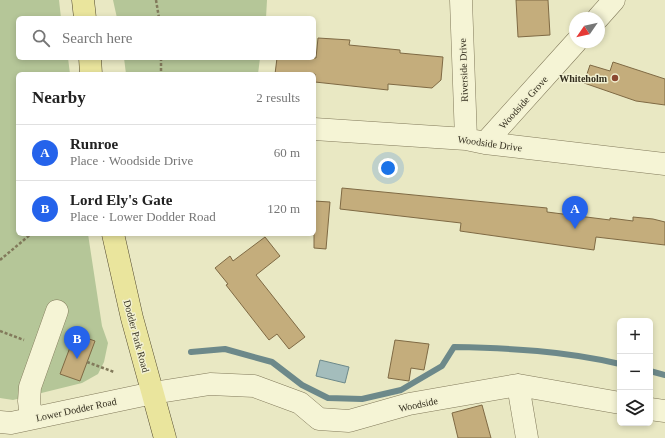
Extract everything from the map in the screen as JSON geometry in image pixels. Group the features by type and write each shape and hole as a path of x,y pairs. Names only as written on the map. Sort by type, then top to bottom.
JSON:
{"main road":[{"path":"83,0 85,16"},
{"path":"90,60 91,72"},
{"name":"Dodder Park Road","path":"113,236 132,318 165,438"}],"street":[{"name":"Riverside Drive","path":"461,0 476,141"},
{"path":"603,12 614,0"},
{"name":"Woodside Grove","path":"476,141 570,48"},
{"name":"Woodside Drive","path":"316,128 476,141 665,164"},
{"path":"31,418 29,401 30,387 57,311"},
{"name":"Woodside","path":"152,393 203,384 254,386 300,403 321,428 409,404 518,385 617,402"},
{"path":"518,385 527,438"},
{"name":"Lower Dodder Road","path":"0,422 11,423 152,393"},
{"path":"653,409 665,412"}],"path":[{"path":"156,0 159,16"},
{"path":"161,60 162,72"},
{"path":"0,260 29,236"},
{"path":"87,362 114,372"}],"green space":[{"path":"0,0 59,0 61,16 16,16 16,60 68,60 70,72 16,72 16,236 88,236 102,326 108,343 104,362 98,374 82,383 13,400 0,398"},
{"path":"113,0 267,0 266,16 117,16"},
{"path":"124,60 260,60 258,72 126,72"}],"water":[{"path":"320,360 349,367 345,383 316,376"}],"building":[{"path":"516,0 548,0 550,35 518,37"},
{"path":"318,38 350,40 349,45 400,50 400,53 443,57 441,80 432,88 388,84 388,90 316,82 316,72 275,72 277,60 316,60"},
{"name":"Whiteholm","path":"613,62 665,79 665,105 636,101 584,83 590,65 610,71"},
{"path":"342,188 547,208 547,212 610,220 610,218 633,221 633,217 653,219 665,222 665,245 596,237 594,250 460,231 461,223 340,209"},
{"path":"316,201 330,202 326,249 314,248 314,236 316,236"},
{"path":"265,237 280,256 256,275 305,337 289,349 277,334 269,340 226,285 228,284 215,268 230,256 233,261"},
{"path":"75,334 95,341 80,381 60,374"},
{"path":"395,340 429,344 424,370 411,368 409,381 388,378"},
{"path":"482,405 491,438 458,438 452,413"}],"waterway":[{"path":"191,352 225,349 272,362 302,385 328,398 362,399 401,390 442,366 454,347 496,348 558,353 617,363"},
{"path":"653,372 665,375"}],"place":[{"name":"Whiteholm","path":"615,78"},
{"name":"Runroe","path":"575,229"},
{"name":"Lord Ely's Gate","path":"77,359"}]}
